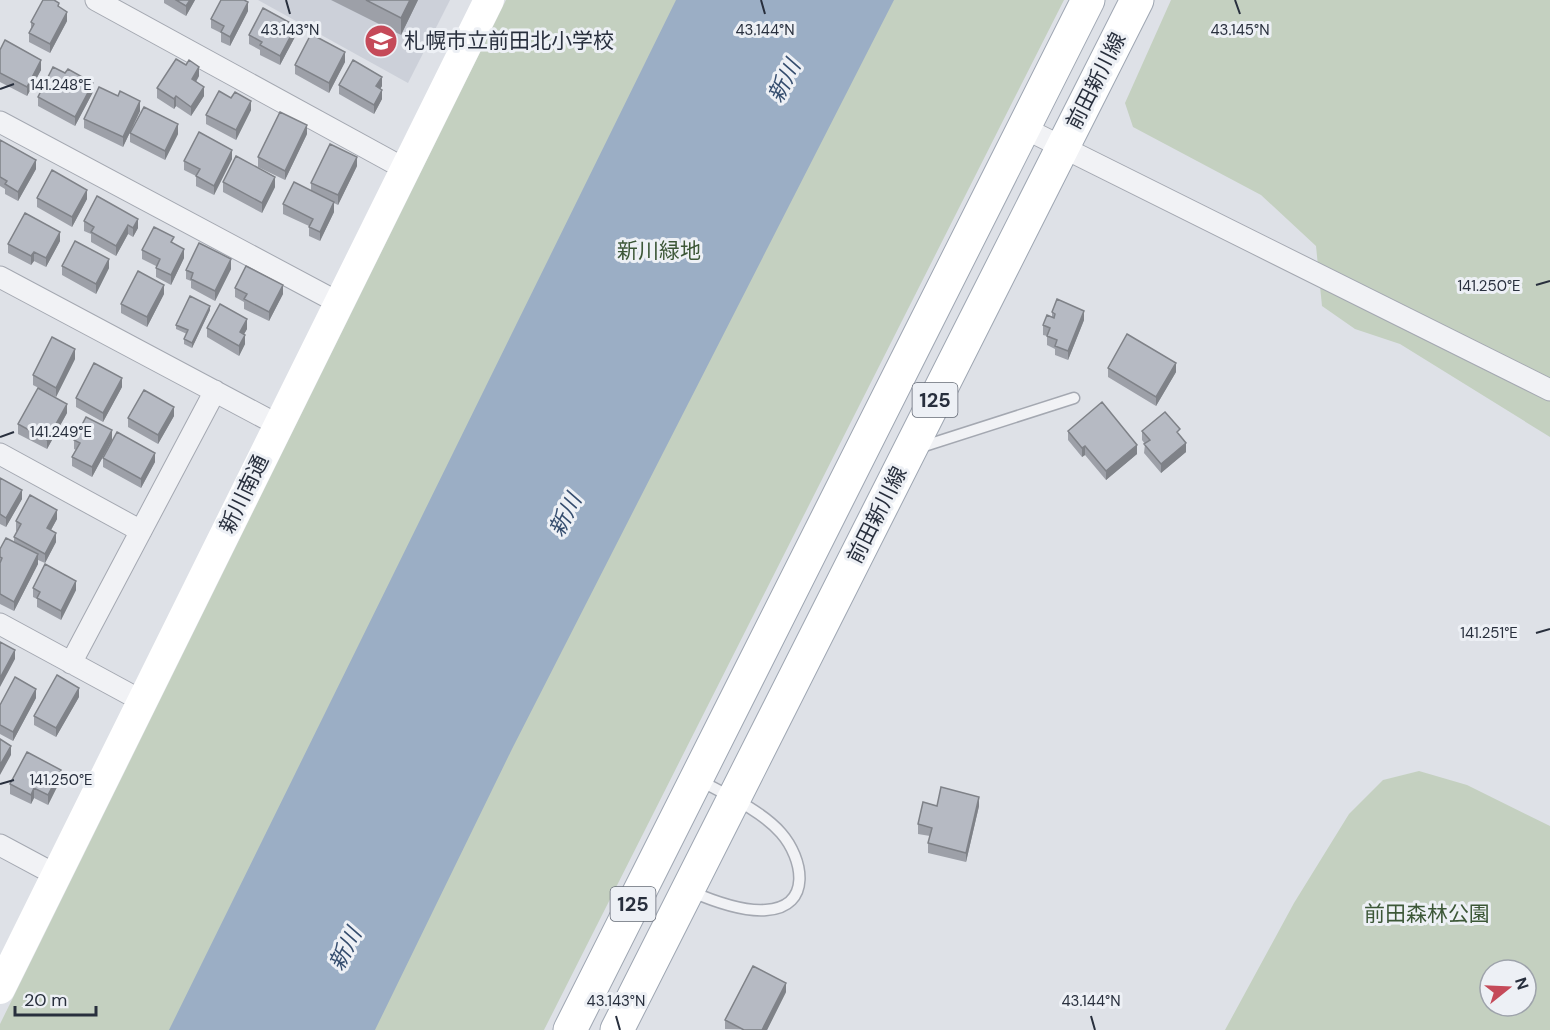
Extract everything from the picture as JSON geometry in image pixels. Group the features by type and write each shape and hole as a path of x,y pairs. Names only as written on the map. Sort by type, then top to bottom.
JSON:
{"main road":[{"name":"前田新川線","path":"570,1030 1088,0"},
{"name":"前田新川線","path":"617,1030 1137,0"}],"street":[{"path":"96,0 405,169"},
{"name":"新川南通","path":"0,989 489,0"},
{"path":"0,122 339,303"},
{"path":"1024,128 1550,390"},
{"path":"0,277 278,425"},
{"path":"71,663 215,391"},
{"path":"0,454 141,531"},
{"path":"0,624 142,701"},
{"path":"0,845 56,875"}],"lane":[{"path":"909,451 1074,398"},
{"path":"687,890 726,904 768,910 785,905 795,897 800,884 799,864 791,846 779,831 733,799 696,779"}],"shaded area":[{"name":"札幌市立前田北小学校","path":"258,0 450,0 408,83"}],"green space":[{"name":"新川緑地","path":"506,0 1064,0 544,1030 0,1030 0,1024"},
{"path":"1171,0 1550,0 1550,437 1400,344 1355,329 1322,306 1316,246 1261,195 1133,127 1125,103"},
{"name":"前田森林公園","path":"1419,771 1467,785 1550,826 1550,1030 1225,1030 1294,903 1349,814 1383,780"}],"water":[{"name":"新川","path":"676,0 894,0 512,749 375,1030 169,1030"}],"building":[{"path":"43,0 54,0 67,12 50,44 29,33 34,24 31,22"},
{"path":"176,0 190,0 186,6"},
{"path":"221,0 248,2 230,37 221,32 224,26 211,19"},
{"path":"366,0 410,0 401,18"},
{"path":"263,8 296,26 280,56 260,45 262,42 249,35"},
{"path":"311,34 345,52 329,83 295,65"},
{"path":"5,40 41,60 27,87 0,73 0,50"},
{"path":"176,59 186,65 189,60 199,67 192,79 204,87 191,107 176,96 174,99 157,88"},
{"path":"353,60 382,77 376,86 382,90 374,105 339,85"},
{"path":"53,67 65,73 68,69 93,83 75,117 38,97"},
{"path":"99,87 118,96 120,91 140,101 123,137 84,119"},
{"path":"219,91 231,98 235,92 251,101 236,130 206,115"},
{"path":"144,107 178,124 165,151 130,133"},
{"path":"280,112 307,125 285,171 258,157"},
{"path":"199,132 232,150 214,186 196,176 200,169 184,161"},
{"path":"0,140 36,160 18,192 5,184 7,181 0,177"},
{"path":"330,144 357,157 338,195 311,183"},
{"path":"236,156 275,177 262,203 223,182"},
{"path":"52,170 87,190 72,217 37,198"},
{"path":"294,182 334,202 320,232 309,227 313,219 283,204"},
{"path":"97,196 138,219 133,228 128,225 116,246 91,232 94,227 84,221"},
{"path":"25,213 60,232 46,258 34,252 31,256 8,244"},
{"path":"154,227 174,237 171,242 184,249 171,275 156,268 160,259 142,250"},
{"path":"75,241 109,259 96,284 62,266"},
{"path":"199,243 231,259 215,291 191,279 193,273 186,270"},
{"path":"246,266 283,285 269,312 244,299 247,294 235,288"},
{"path":"138,271 164,285 147,317 121,304"},
{"path":"190,296 210,306 192,343 184,339 188,330 176,325"},
{"path":"1057,299 1084,311 1068,351 1055,346 1057,340 1047,336 1050,328 1043,325 1047,315 1054,318 1055,314 1052,312"},
{"path":"220,304 247,319 240,332 245,335 239,346 207,328"},
{"path":"1127,334 1176,363 1156,397 1108,368"},
{"path":"52,337 75,349 56,388 33,375"},
{"path":"94,363 122,378 103,413 76,398"},
{"path":"38,388 67,404 47,440 18,424"},
{"path":"144,390 174,407 158,435 128,418"},
{"path":"1102,402 1137,445 1106,471 1085,446 1082,448 1068,431"},
{"path":"1165,412 1180,429 1177,432 1186,443 1161,464 1144,444 1150,440 1142,431"},
{"path":"86,417 112,430 92,467 72,457 80,443 74,440"},
{"path":"117,432 155,453 141,479 103,458"},
{"path":"0,478 22,490 6,518 0,514"},
{"path":"30,495 57,510 47,528 56,533 45,554 14,537 21,524 16,521"},
{"path":"6,538 38,554 14,602 0,594 2,558 0,549"},
{"path":"45,564 76,581 61,611 37,598 40,592 33,588"},
{"path":"0,642 15,650 0,678"},
{"path":"57,675 79,688 56,728 34,716"},
{"path":"15,677 36,689 13,732 0,725 0,705"},
{"path":"0,739 11,746 0,765"},
{"path":"27,752 61,770 48,795 34,788 31,795 10,784"},
{"path":"941,787 979,797 966,853 928,843 932,828 918,824 923,802 937,806"},
{"path":"753,966 786,983 762,1030 744,1030 725,1020"}],"place":[{"name":"札幌市立前田北小学校","path":"381,41"}]}
